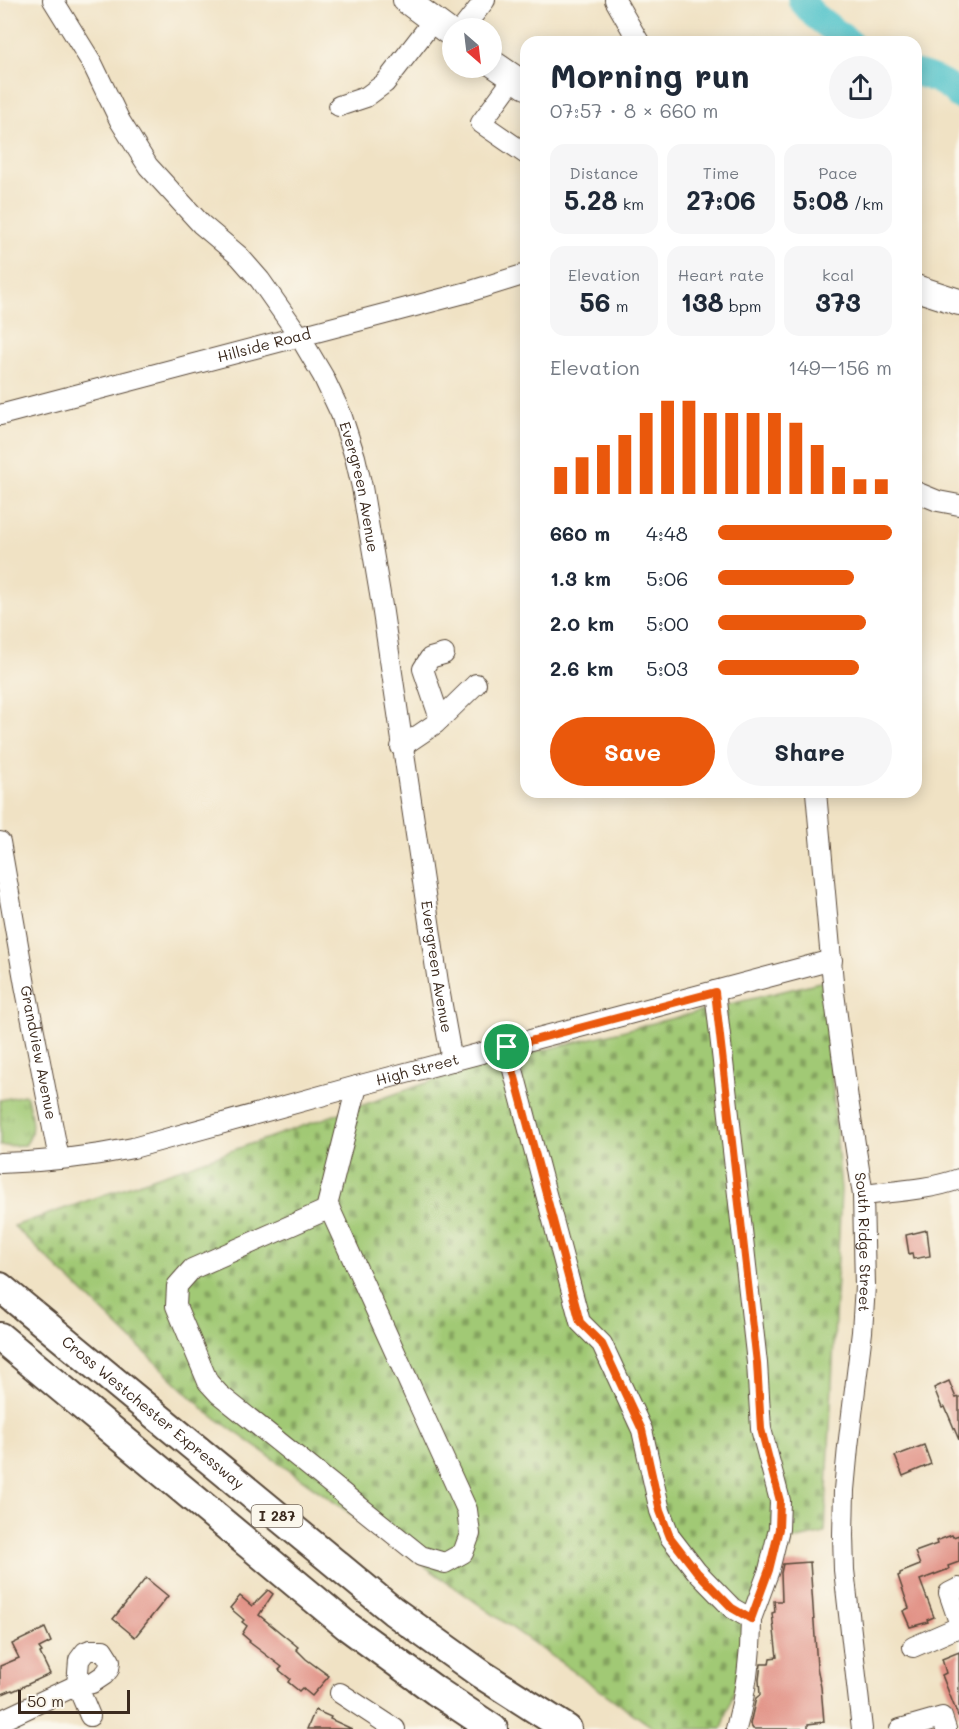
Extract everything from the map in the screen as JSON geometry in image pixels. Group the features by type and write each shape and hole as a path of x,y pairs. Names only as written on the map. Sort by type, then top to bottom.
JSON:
{"highway":[{"name":"Cross Westchester Expressway","path":"0,1287 393,1611 482,1674 567,1729"},
{"name":"I 287","path":"0,1337 347,1626 493,1729"}],"main road":[{"path":"406,0 442,27"},
{"path":"502,70 520,82"},
{"path":"922,290 959,302"}],"street":[{"name":"Evergreen Avenue","path":"53,0 92,63 120,121 148,166 201,224 239,256 260,280 300,337 323,376 341,414 362,487 452,1061"},
{"path":"471,18 485,0"},
{"path":"615,0 636,36"},
{"path":"339,106 366,97 386,83 442,29"},
{"path":"520,82 481,123 520,150"},
{"name":"Hillside Road","path":"0,415 300,337 520,276"},
{"path":"922,494 938,501 959,505"},
{"path":"922,507 938,501"},
{"path":"440,719 423,669 430,658 444,654"},
{"path":"402,747 440,719 476,684"},
{"name":"South Ridge Street","path":"817,798 848,1099 863,1195 865,1286 846,1468 843,1535 844,1570 862,1729"},
{"name":"Grandview Avenue","path":"0,842 59,1159"},
{"name":"High Street","path":"0,1163 102,1155 133,1148 832,960"},
{"path":"715,992 757,1363 761,1429 780,1501 779,1529 769,1570 751,1619 751,1655 746,1693 736,1729"},
{"path":"507,1047 580,1322 602,1344 642,1430 660,1511 670,1537 697,1572 732,1608 751,1619"},
{"path":"328,1205 466,1510 470,1534 463,1553 445,1563 421,1556 219,1394 208,1382 176,1306 177,1286 192,1269 326,1210 357,1086"},
{"path":"863,1195 948,1183 959,1179"},
{"path":"912,1647 959,1624 950,1593 959,1588"},
{"path":"0,1721 77,1685 90,1716"},
{"path":"340,1693 395,1729"},
{"path":"900,1729 942,1717 946,1729"}],"green space":[{"path":"824,981 841,1190 825,1533 793,1540 763,1600 722,1729 655,1729 207,1412 14,1226 467,1069"},
{"path":"24,1095 27,1097 32,1122 29,1140 25,1145 0,1146 0,1100"}],"building":[{"path":"927,1230 930,1256 913,1259 912,1253 909,1254 906,1235"},
{"path":"949,1381 956,1398 959,1397 959,1440 934,1388"},
{"path":"924,1445 931,1464 903,1476 895,1456"},
{"path":"952,1535 953,1537 959,1535 959,1562 948,1566 949,1569 920,1580 934,1617 927,1620 928,1622 910,1627 903,1611 909,1608 898,1576 920,1565 915,1552 937,1544 936,1541"},
{"path":"810,1562 817,1667 824,1722 808,1724 808,1729 753,1729 750,1724 756,1698 760,1695 761,1664 769,1664 770,1658 777,1657 772,1613 775,1612 774,1601 782,1601 783,1564"},
{"path":"146,1578 168,1596 135,1637 113,1619"},
{"path":"268,1590 273,1594 259,1615 298,1647 296,1649 306,1659 329,1676 312,1696 302,1688 299,1691 288,1682 290,1679 279,1670 282,1667 249,1642 242,1634 247,1626 242,1622 244,1620 230,1608 240,1596 252,1606"},
{"path":"45,1628 51,1642 39,1648 50,1674 0,1695 0,1666 19,1658 12,1644"},
{"path":"959,1652 958,1716 942,1675 946,1673 942,1659"},
{"path":"315,1710 331,1717 330,1719 352,1729 307,1729"}],"waterway":[{"path":"801,0 814,15 841,36"},
{"path":"922,74 940,81 959,96"}],"route":[{"path":"715,992 757,1363 761,1429 780,1501 779,1529 769,1570 751,1619 732,1608 697,1572 670,1537 660,1511 642,1430 602,1344 580,1322 507,1047 715,992"}]}
